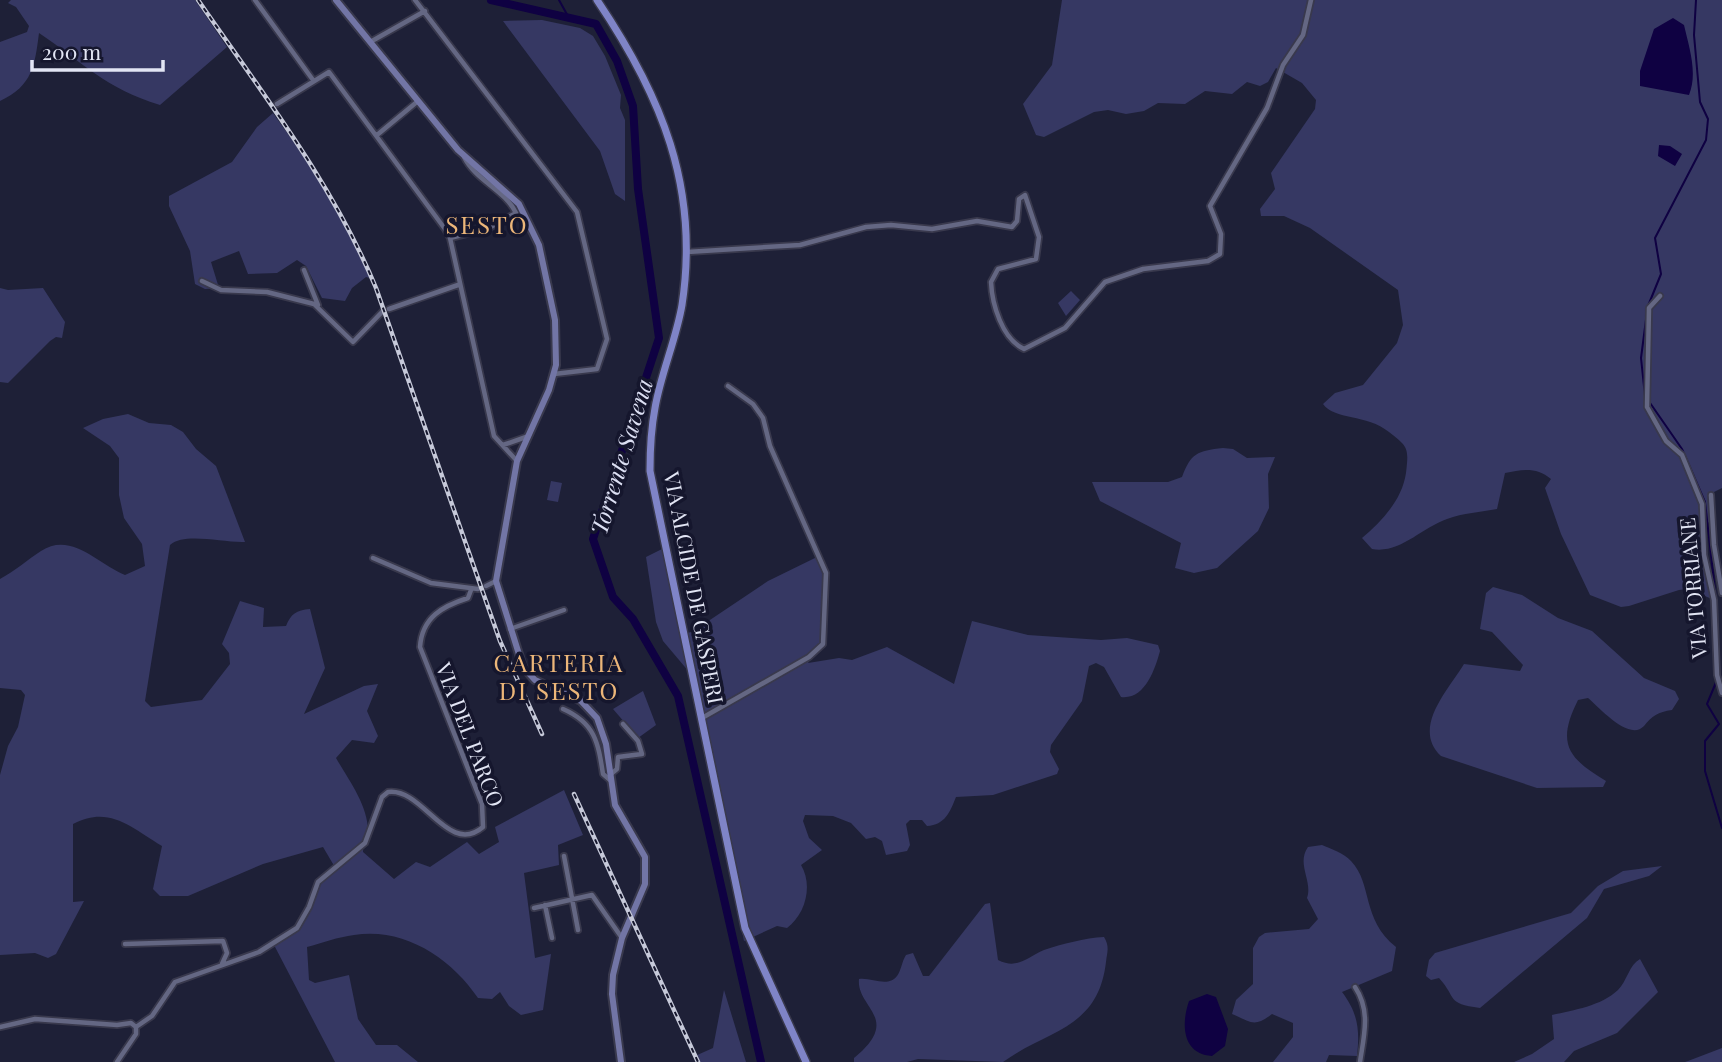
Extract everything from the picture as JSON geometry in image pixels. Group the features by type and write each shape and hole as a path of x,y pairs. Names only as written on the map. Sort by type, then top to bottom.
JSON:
{"main road":[{"path":"336,0 464,155 510,194 530,221 546,272 555,320 557,346 554,374 517,461 496,581 519,661 531,677 581,701 593,712 605,738 615,805 641,847 646,868 640,899 622,938 612,994 621,1062"},
{"name":"VIA ALCIDE DE GASPERI","path":"597,0 630,49 662,114 673,152 682,201 686,252 682,304 655,408 650,471 745,928 806,1062"}],"street":[{"path":"255,0 313,80"},
{"path":"415,0 579,216 607,339 597,369 554,374"},
{"path":"686,252 800,245 866,227 891,225 932,229 977,221 1012,227 1017,221 1019,199 1026,195 1039,237 1036,259 998,269 991,282 1004,328 1016,345 1024,349 1065,328 1105,282 1143,269 1209,261 1220,254 1221,234 1210,206 1267,108 1283,65 1303,35 1311,0"},
{"path":"372,41 425,11"},
{"path":"277,104 329,72 450,238 458,285 494,436 502,446 521,449"},
{"path":"377,135 418,101"},
{"path":"450,238 487,229 516,213 511,205 476,175 464,155"},
{"path":"304,270 318,306 337,330 353,342 382,312"},
{"path":"202,281 221,290 267,292 318,306"},
{"path":"389,309 458,285"},
{"name":"VIA TORRIANE","path":"1660,296 1649,308 1647,403 1666,441 1682,455 1702,504 1704,555 1714,600 1722,693"},
{"path":"701,718 809,657 823,644 827,619 827,573 770,446 762,418 753,404 728,386"},
{"path":"509,447 526,437"},
{"path":"509,447 517,461"},
{"name":"VIA TORRIANE","path":"1712,495 1714,545 1722,593"},
{"path":"373,558 431,583 471,590"},
{"path":"486,586 496,581"},
{"name":"VIA DEL PARCO","path":"117,1062 136,1034 136,1027 152,1016 175,982 259,952 297,928 309,908 318,882 365,843 382,797 388,792 400,792 457,834 474,834 483,827 482,804 420,648 423,631 430,619 446,606 468,598 471,590 478,589"},
{"path":"509,629 564,610"},
{"path":"563,709 581,717 587,724 597,743 603,774 610,777 617,769 618,757 642,754 638,741 623,724"},
{"path":"564,856 578,930"},
{"path":"534,908 595,896 600,910 622,938"},
{"path":"545,905 552,938"},
{"path":"125,944 223,941 227,953 222,965"},
{"path":"1355,987 1364,1000 1366,1011 1360,1062"},
{"path":"0,1027 35,1019 117,1025 131,1023 136,1027"}],"shaded area":[{"path":"11,0 195,0 227,47 160,105 110,83 39,33 34,64 26,81 0,101 0,42 27,32 29,26 16,7 8,3"},
{"path":"1062,0 1722,0 1722,488 1714,492 1711,519 1703,530 1712,599 1688,589 1621,607 1590,595 1561,534 1545,488 1551,479 1535,471 1505,473 1497,509 1453,517 1392,548 1372,549 1362,538 1396,501 1406,473 1406,448 1380,426 1335,413 1323,404 1335,393 1363,385 1397,343 1403,325 1398,290 1310,228 1284,216 1261,216 1260,209 1275,189 1271,173 1315,109 1316,100 1302,83 1276,68 1268,82 1260,86 1247,82 1232,94 1205,91 1185,104 1158,103 1144,111 1126,114 1108,110 1094,112 1044,137 1036,135 1023,104 1052,65"},
{"path":"1673,18 1684,25 1690,51 1693,78 1689,95 1640,86 1640,71 1654,29"},
{"path":"542,20 580,28 593,36 605,56 621,95 620,108 625,120 625,201 615,194 600,151 503,21"},
{"path":"273,113 323,183 373,279 366,277 352,288 345,301 322,298 306,266 297,260 277,273 248,274 239,251 211,262 219,288 205,289 195,284 190,251 169,206 169,196 232,162 257,127"},
{"path":"1659,145 1670,146 1682,154 1675,166 1658,156"},
{"path":"0,288 43,288 65,322 62,338 56,337 50,341 8,383 0,382"},
{"path":"1071,291 1080,300 1066,316 1058,303"},
{"path":"128,414 149,423 171,425 183,432 196,449 216,466 245,542 185,539 170,545 145,701 151,707 202,700 230,664 229,653 222,644 240,601 264,608 263,627 286,626 295,613 310,609 325,668 304,714 364,686 378,684 367,711 378,736 374,743 352,740 336,758 365,812 368,831 363,852 394,879 416,862 430,867 467,842 479,854 499,842 495,827 564,790 583,835 558,845 559,865 524,873 535,958 551,954 543,1010 521,1015 509,1006 500,992 492,999 478,998 467,983 440,958 408,941 373,934 336,939 307,947 309,980 315,983 349,975 358,1019 376,1045 397,1045 418,1062 335,1062 274,945 302,926 322,882 336,869 323,847 263,864 188,896 160,896 153,889 162,846 130,826 109,818 86,819 73,824 73,902 84,901 56,954 48,958 35,953 0,955 0,775 8,746 18,727 25,695 21,690 0,688 0,579 41,551 63,545 84,551 125,575 145,566 142,544 124,518 119,495 119,458 110,446 83,428 103,419"},
{"path":"1223,448 1233,449 1247,458 1275,457 1268,474 1269,508 1258,531 1217,568 1194,573 1175,568 1181,543 1100,501 1092,482 1168,482 1182,477 1196,455"},
{"path":"551,481 562,483 558,502 547,500"},
{"path":"666,547 686,633 692,632 768,581 817,557 827,580 826,635 808,663 839,658 852,660 887,647 954,684 972,621 1028,635 1101,640 1127,638 1158,645 1160,651 1148,682 1137,694 1129,697 1121,697 1104,667 1096,663 1089,666 1082,701 1051,745 1050,752 1059,769 1057,774 993,795 956,797 946,817 933,825 927,826 922,820 910,820 906,824 910,845 907,851 886,855 882,841 875,837 866,839 851,823 833,816 805,815 803,821 809,838 822,850 801,865 807,881 803,907 787,928 777,926 744,941 690,673 663,641 656,622 646,557"},
{"path":"1493,587 1522,595 1558,618 1592,631 1644,678 1675,691 1679,699 1672,710 1656,715 1638,730 1623,727 1588,698 1578,700 1568,728 1569,748 1582,765 1606,781 1603,787 1537,788 1441,756 1433,745 1431,721 1442,697 1464,664 1520,671 1523,665 1492,632 1480,629 1486,593"},
{"path":"643,691 656,725 638,738 613,709"},
{"path":"1322,845 1345,856 1358,870 1377,925 1396,947 1392,971 1342,992 1352,1007 1357,1022 1357,1056 1329,1055 1326,1062 1273,1062 1293,1037 1293,1023 1272,1014 1256,1022 1232,1014 1236,1000 1253,984 1253,948 1259,937 1265,933 1309,929 1318,919 1307,898 1304,860 1308,847"},
{"path":"1662,866 1649,876 1604,889 1587,918 1480,1008 1457,1002 1439,978 1431,980 1426,976 1429,960 1435,953 1571,913 1598,886 1623,871"},
{"path":"990,903 998,960 1005,963 1017,963 1044,950 1104,937 1108,950 1101,984 1093,1002 1082,1015 1003,1062 918,1059 907,1062 854,1062 854,1058 875,1033 876,1023 860,989 859,979 889,981 898,974 906,955 913,953 923,976 929,976 985,904"},
{"path":"1640,959 1658,992 1617,1033 1574,1051 1564,1062 1514,1062 1554,1039 1552,1015 1604,1000 1618,990 1633,965"},
{"path":"724,990 746,1062 698,1062 695,1056 713,1048"},
{"path":"1207,994 1216,997 1228,1029 1225,1046 1212,1056 1202,1054 1189,1044 1185,1028 1189,1001"},
{"path":"1722,1048 1722,1062 1685,1062 1688,1061"}],"waterway":[{"name":"Torrente Savena","path":"491,0 596,24 617,61 633,106 638,189 659,338 593,539 613,597 633,619 678,696 761,1062"},
{"path":"559,0 569,18"},
{"path":"1648,306 1661,274 1655,238 1706,140 1708,119 1700,102 1694,35 1696,0"},
{"path":"1645,396 1641,358 1647,312"},
{"path":"1648,400 1682,449 1705,502 1716,599"},
{"path":"1716,604 1719,676"},
{"path":"1717,680 1707,704 1719,724 1705,741 1705,771 1722,828"}],"railway":[{"path":"198,0 295,140 359,250 376,288 500,641 542,734"},
{"path":"574,794 698,1062"}],"district":[{"name":"SESTO","path":"487,226"},
{"name":"CARTERIA DI SESTO","path":"559,678"}]}
